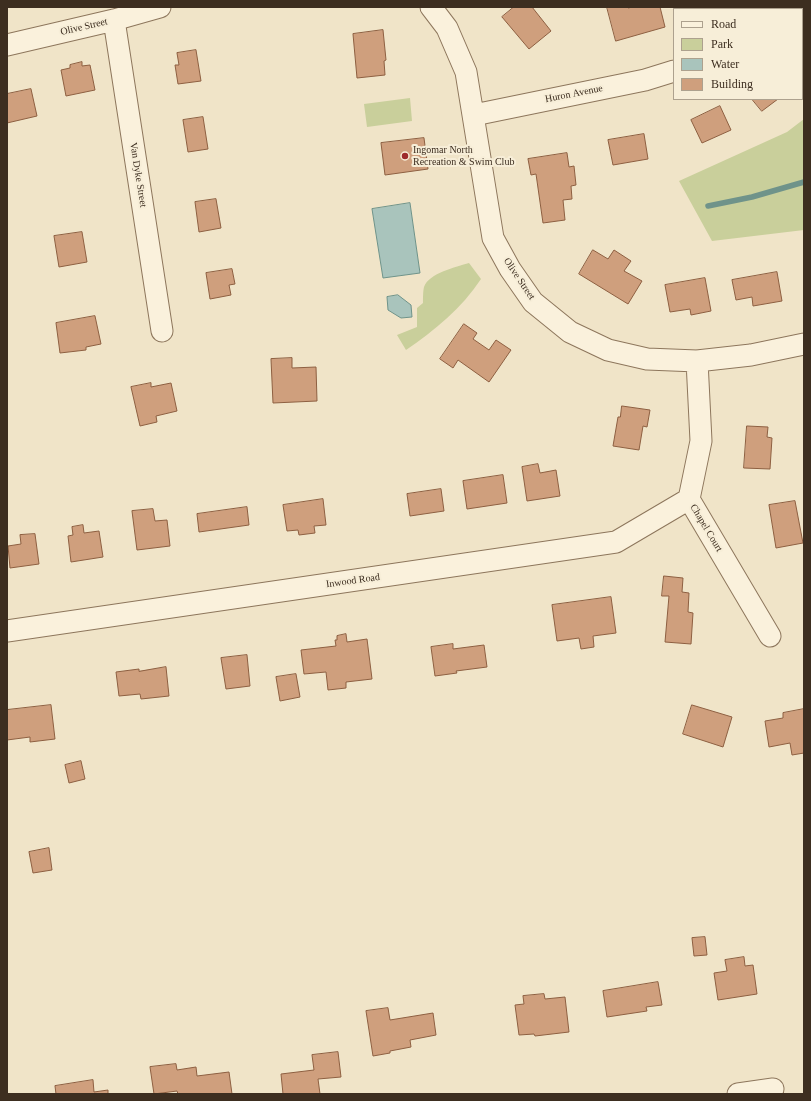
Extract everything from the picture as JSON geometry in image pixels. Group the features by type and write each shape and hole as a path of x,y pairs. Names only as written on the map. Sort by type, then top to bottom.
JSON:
{"street":[{"name":"Olive Street","path":"7,45 114,20 160,7"},
{"name":"Olive Street","path":"431,7 447,28 466,72 493,238 510,269 533,302 570,332 608,350 647,360 697,361 751,355 804,344"},
{"name":"Van Dyke Street","path":"114,20 162,331"},
{"name":"Huron Avenue","path":"474,115 645,80 673,70"},
{"name":"Chapel Court","path":"697,361 701,441 689,499 770,636"},
{"name":"Inwood Road","path":"7,631 616,542 689,499"},
{"path":"738,1094 773,1089"}],"green space":[{"path":"410,98 412,121 367,127 364,104"},
{"path":"804,119 804,230 712,241 679,181 787,132"},
{"path":"469,263 481,279 465,300 447,318 406,350 397,335 417,327 417,308 423,303 424,287 427,282 437,274"}],"water":[{"path":"410,203 420,273 383,278 372,209"},
{"path":"398,295 411,305 412,317 401,318 388,310 387,297"}],"building":[{"path":"514,7 532,7 551,31 529,49 502,17"},
{"path":"607,7 660,7 665,27 616,41"},
{"path":"690,7 708,7 706,8"},
{"path":"383,30 386,60 384,61 385,75 357,78 353,34"},
{"path":"196,50 201,81 178,84 175,65 179,65 177,53"},
{"path":"82,62 82,66 90,65 95,90 66,96 61,70 70,68 70,65"},
{"path":"31,89 37,116 7,123 7,94"},
{"path":"753,100 777,100 762,111"},
{"path":"720,106 731,130 702,143 691,120"},
{"path":"203,117 208,149 188,152 183,120"},
{"path":"644,134 648,159 613,165 608,140"},
{"name":"Ingomar North Recreation & Swim Club","path":"424,138 428,169 385,175 381,143"},
{"path":"567,153 569,167 574,166 576,185 571,186 572,199 563,200 565,220 543,223 536,174 531,175 528,159"},
{"path":"216,199 221,228 199,232 195,202"},
{"path":"82,232 87,262 59,267 54,236"},
{"path":"593,250 608,259 614,250 631,261 624,271 642,281 628,304 579,274"},
{"path":"232,269 235,284 229,285 231,295 210,299 206,273"},
{"path":"777,272 782,301 753,306 752,297 736,300 732,280"},
{"path":"705,278 711,311 691,315 690,309 670,312 665,285"},
{"path":"95,316 101,344 86,347 86,350 60,353 56,323"},
{"path":"464,324 477,333 473,339 489,350 496,340 511,350 489,382 458,360 453,368 440,359"},
{"path":"292,358 292,368 316,367 317,401 273,403 271,359"},
{"path":"151,383 151,387 171,383 177,411 156,416 157,422 140,426 131,387"},
{"path":"622,406 650,410 647,427 643,426 639,450 613,446 618,417 620,417"},
{"path":"747,426 768,427 767,437 772,438 770,469 744,468"},
{"path":"538,464 540,473 556,470 560,496 527,501 522,467"},
{"path":"503,475 507,503 467,509 463,481"},
{"path":"441,489 444,511 410,516 407,494"},
{"path":"323,499 326,525 314,526 315,533 299,535 298,530 287,531 283,505"},
{"path":"795,501 803,543 776,548 769,505"},
{"path":"247,507 249,525 199,532 197,514"},
{"path":"153,509 155,521 167,520 170,546 137,550 132,511"},
{"path":"83,525 84,533 99,531 103,557 71,562 68,536 73,535 72,527"},
{"path":"35,534 39,564 10,568 8,546 21,544 20,535"},
{"path":"664,576 683,578 682,592 689,593 688,612 693,613 691,644 665,642 669,596 662,596"},
{"path":"611,597 616,633 593,636 594,647 581,649 579,638 557,641 552,605"},
{"path":"346,634 347,642 367,639 372,679 346,682 346,688 328,690 326,672 304,674 301,650 336,646 335,640 337,640 337,636"},
{"path":"453,644 453,649 484,645 487,667 456,671 457,673 435,676 431,647"},
{"path":"247,655 250,686 226,689 221,658"},
{"path":"166,667 169,696 141,699 140,694 119,696 116,672 139,669 139,671"},
{"path":"296,674 300,697 280,701 276,677"},
{"path":"51,705 55,739 30,742 30,737 7,740 7,710"},
{"path":"692,705 732,717 723,747 683,734"},
{"path":"804,709 804,753 792,755 790,743 769,747 765,721 783,718 783,713"},
{"path":"81,761 85,779 69,783 65,765"},
{"path":"49,848 52,870 33,873 29,852"},
{"path":"705,937 707,955 694,956 692,938"},
{"path":"744,957 745,966 753,965 757,994 718,1000 714,973 727,971 725,960"},
{"path":"658,982 662,1005 646,1007 647,1011 607,1017 603,991"},
{"path":"544,994 545,999 565,997 569,1032 535,1036 534,1034 519,1035 515,1005 524,1004 523,996"},
{"path":"388,1008 390,1020 433,1013 436,1035 410,1040 411,1047 373,1056 366,1011"},
{"path":"338,1052 341,1077 318,1079 320,1094 283,1094 281,1074 314,1070 312,1055"},
{"path":"176,1064 177,1070 196,1067 197,1076 229,1072 232,1094 178,1094 177,1091 154,1094 150,1067"},
{"path":"93,1080 94,1092 108,1090 108,1094 56,1094 55,1086"}],"waterway":[{"path":"708,206 752,197 804,182"}],"place":[{"name":"Ingomar North Recreation & Swim Club","path":"405,156"}]}
